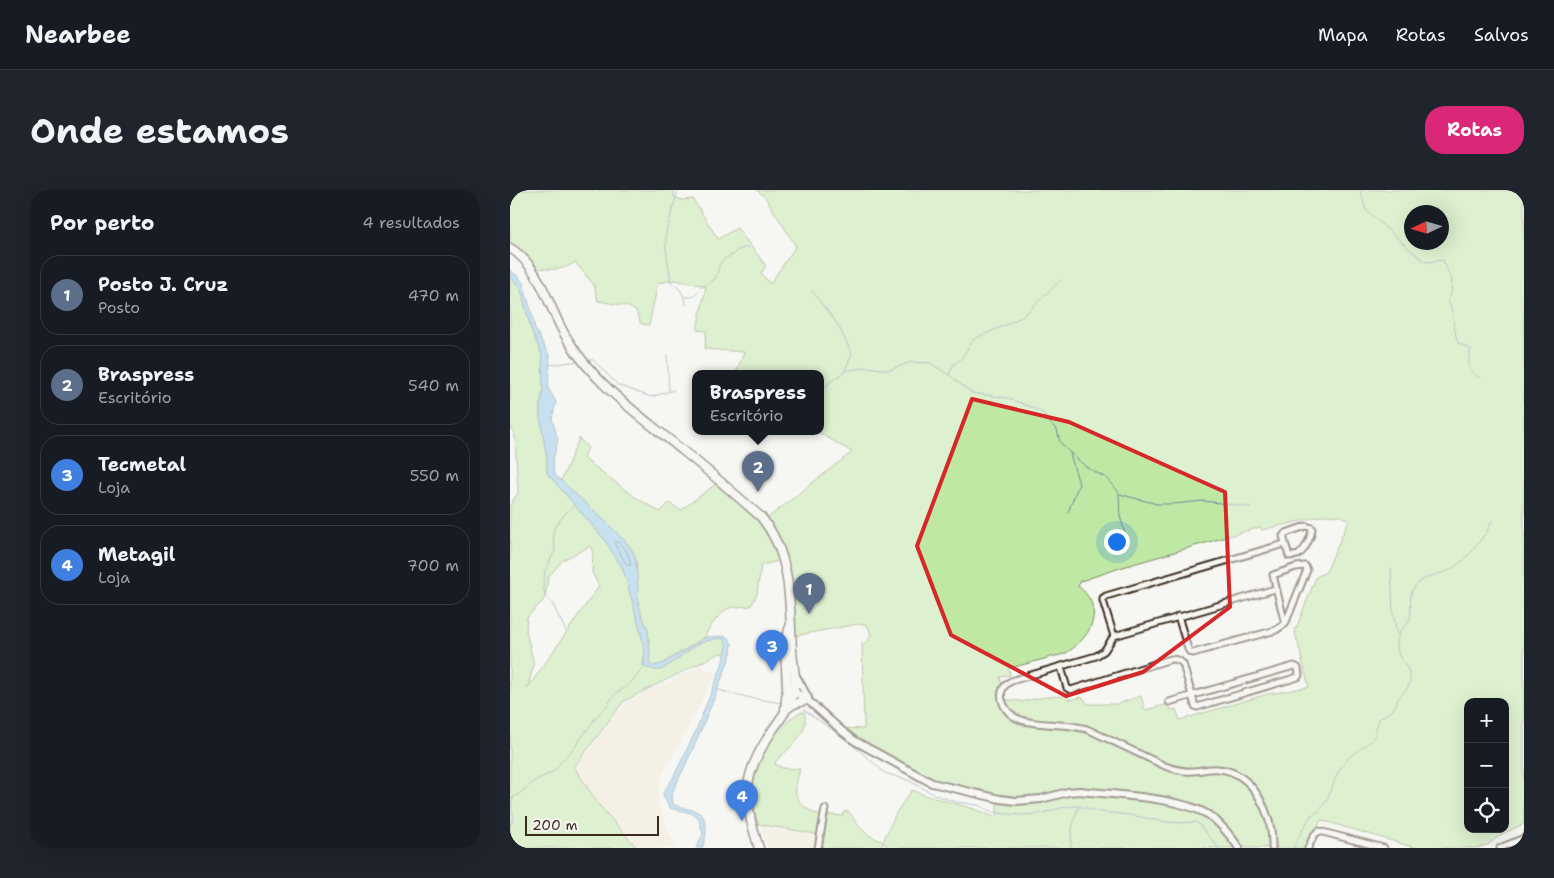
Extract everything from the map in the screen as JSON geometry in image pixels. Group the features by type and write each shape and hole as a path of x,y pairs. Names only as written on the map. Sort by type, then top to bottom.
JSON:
{"main road":[{"path":"510,248 519,254 534,273 568,340 594,376 616,397 727,487 760,516 770,528 777,540 788,582 794,672 786,711"},
{"path":"790,626 785,650 791,689"},
{"path":"759,848 749,817 748,784 750,770 757,755 786,711 794,704 809,701"}],"street":[{"path":"1306,526 1312,528 1303,549 1298,554 1289,556 1284,544 1283,536 1286,533 1306,526"},
{"path":"1114,636 1102,601 1106,596 1284,544"},
{"path":"1178,616 1188,650 1193,653 1276,630 1286,624 1307,570 1302,565 1275,574 1272,577 1286,624"},
{"path":"1272,848 1270,829 1260,799 1252,786 1240,777 1218,768 1179,771 1087,728 1038,725 1027,722 1009,713 1004,706 1001,696 1002,689 1011,681 1096,656 1104,651 1114,636 1275,588"},
{"path":"1061,667 1067,688 1071,690 1171,659 1180,660 1183,664 1192,696 1195,706 1298,677 1298,668 1294,666 1192,696 1169,702"},
{"path":"794,672 809,701"},
{"path":"791,689 809,701 842,732 932,783 1016,801 1042,799 1080,791 1179,804 1207,814 1218,822 1239,848"},
{"path":"818,848 824,809"},
{"path":"1308,848 1314,834 1319,831 1384,848"},
{"path":"1500,848 1524,838"}],"highlighted area":[{"path":"972,399 1069,422 1225,492 1230,607 1143,672 1066,696 951,635 917,546"}],"shaded area":[{"path":"700,666 716,674 661,778 657,802 676,848 639,848 595,806 571,772 627,702"},
{"path":"761,827 816,835 814,848 768,848"}],"green space":[{"path":"510,190 674,190 674,197 682,200 693,199 718,239 737,228 766,266 761,273 770,284 796,246 765,197 757,190 1524,190 1524,824 1509,831 1509,698 1464,698 1464,833 1504,833 1487,845 1477,848 1416,848 1321,820 1308,848 890,848 883,843 880,848 817,848 815,847 816,834 758,824 751,794 757,765 766,747 778,731 793,716 804,712 804,726 801,733 775,764 782,768 800,769 796,784 796,794 800,803 814,813 842,816 844,812 848,811 863,830 883,842 896,813 912,790 994,817 997,814 997,795 950,786 923,777 867,745 842,728 864,729 862,644 868,641 870,636 867,625 858,624 794,636 792,590 769,524 769,517 852,452 823,435 824,370 737,370 744,352 705,349 706,331 697,330 706,286 675,280 658,283 649,325 641,324 636,311 627,306 598,301 594,285 575,262 561,269 535,268 510,245","holes":["1325,515 1340,516 1349,520 1326,572 1316,577 1296,629 1294,628 1309,687 1268,694 1180,720 1176,709 1171,710 1169,704 1145,710 1141,696 1117,704 1087,704 1081,697 1069,700 1068,696 1044,697 1021,702 1004,698 1000,677 1010,675 1009,668 1066,653 1083,639 1089,631 1093,613 1092,603 1078,586 1081,581 1260,527 1262,530"]},
{"path":"510,276 521,289 531,329 542,355 543,392 540,416 547,459 547,473 604,539 623,569 645,652 643,665 661,670 699,644 715,639 724,639 727,645 726,654 720,653 624,701 574,767 599,805 637,848 510,848 510,505 518,493 515,437 510,424","holes":["590,546 593,553 592,572 599,586 527,689 534,664 526,631 527,617 543,601 548,577 563,560"]},
{"path":"579,438 588,448 583,458 635,497 660,512 669,503 681,510 716,484 760,523 773,545 779,561 761,565 757,594 751,606 727,609 714,622 705,637 662,664 652,666 649,663 648,629 642,617 637,597 636,561 633,552 606,522 561,481"}],"water":[{"path":"510,270 523,283 535,329 550,357 548,388 556,402 552,419 558,440 553,459 554,474 606,522 633,552 636,561 637,597 642,617 648,629 649,664 652,666 662,664 706,637 724,636 729,638 732,644 731,654 716,694 672,793 673,804 695,811 703,816 706,828 702,848 696,848 703,834 698,817 691,813 670,808 663,793 673,778 694,735 721,668 727,647 724,639 715,639 699,644 661,670 644,667 645,652 623,569 604,539 547,473 547,459 540,416 543,392 542,355 531,329 521,289 510,276"}],"waterway":[{"path":"678,190 666,232 666,249 671,283 682,292 686,305"},
{"path":"1360,190 1366,210 1415,254 1428,262 1443,260 1452,278 1451,294 1448,300 1458,343 1471,349 1469,366 1473,373 1481,378"},
{"path":"685,297 694,296 701,288 715,279 720,264 724,259 734,254 737,250 748,247"},
{"path":"949,374 954,364 961,359 974,339 1023,316 1061,280"},
{"path":"812,291 838,325 852,354 845,370"},
{"path":"667,355 669,391"},
{"path":"586,360 593,360 618,385 651,397 674,390"},
{"path":"549,365 580,361"},
{"path":"824,387 845,371 867,367 889,370 911,362 930,363 972,393 1008,398 1038,410 1045,415 1057,430 1060,442 1066,449 1086,467 1108,479 1120,494 1157,504 1204,501 1251,507"},
{"path":"1068,512 1079,484 1070,454"},
{"path":"1119,494 1120,516 1128,543"},
{"path":"566,631 553,605 545,595 543,584 545,571 555,550 554,528 575,504"},
{"path":"1293,848 1311,815 1317,813 1325,803 1343,764 1373,740 1379,719 1393,710 1410,683 1407,668 1397,648 1397,639 1409,621 1412,591 1415,586 1425,579 1448,571 1458,564 1481,540 1492,521"},
{"path":"1391,568 1393,613 1397,634"},
{"path":"510,799 536,780 553,772 616,693 628,686 644,667"},
{"path":"718,690 781,703"},
{"path":"804,710 847,740 885,773 908,780 935,795 956,802 978,805 995,813 1038,814 1065,807 1078,806 1102,812 1166,822 1195,822 1199,824 1219,848"},
{"path":"510,827 514,817 511,808 513,798"},
{"path":"1071,848 1072,827 1079,806"}],"place":[{"name":"Braspress","path":"758,492"},
{"name":"Posto J. Cruz","path":"809,614"},
{"name":"Tecmetal","path":"772,671"},
{"name":"Metagil","path":"742,821"}]}
